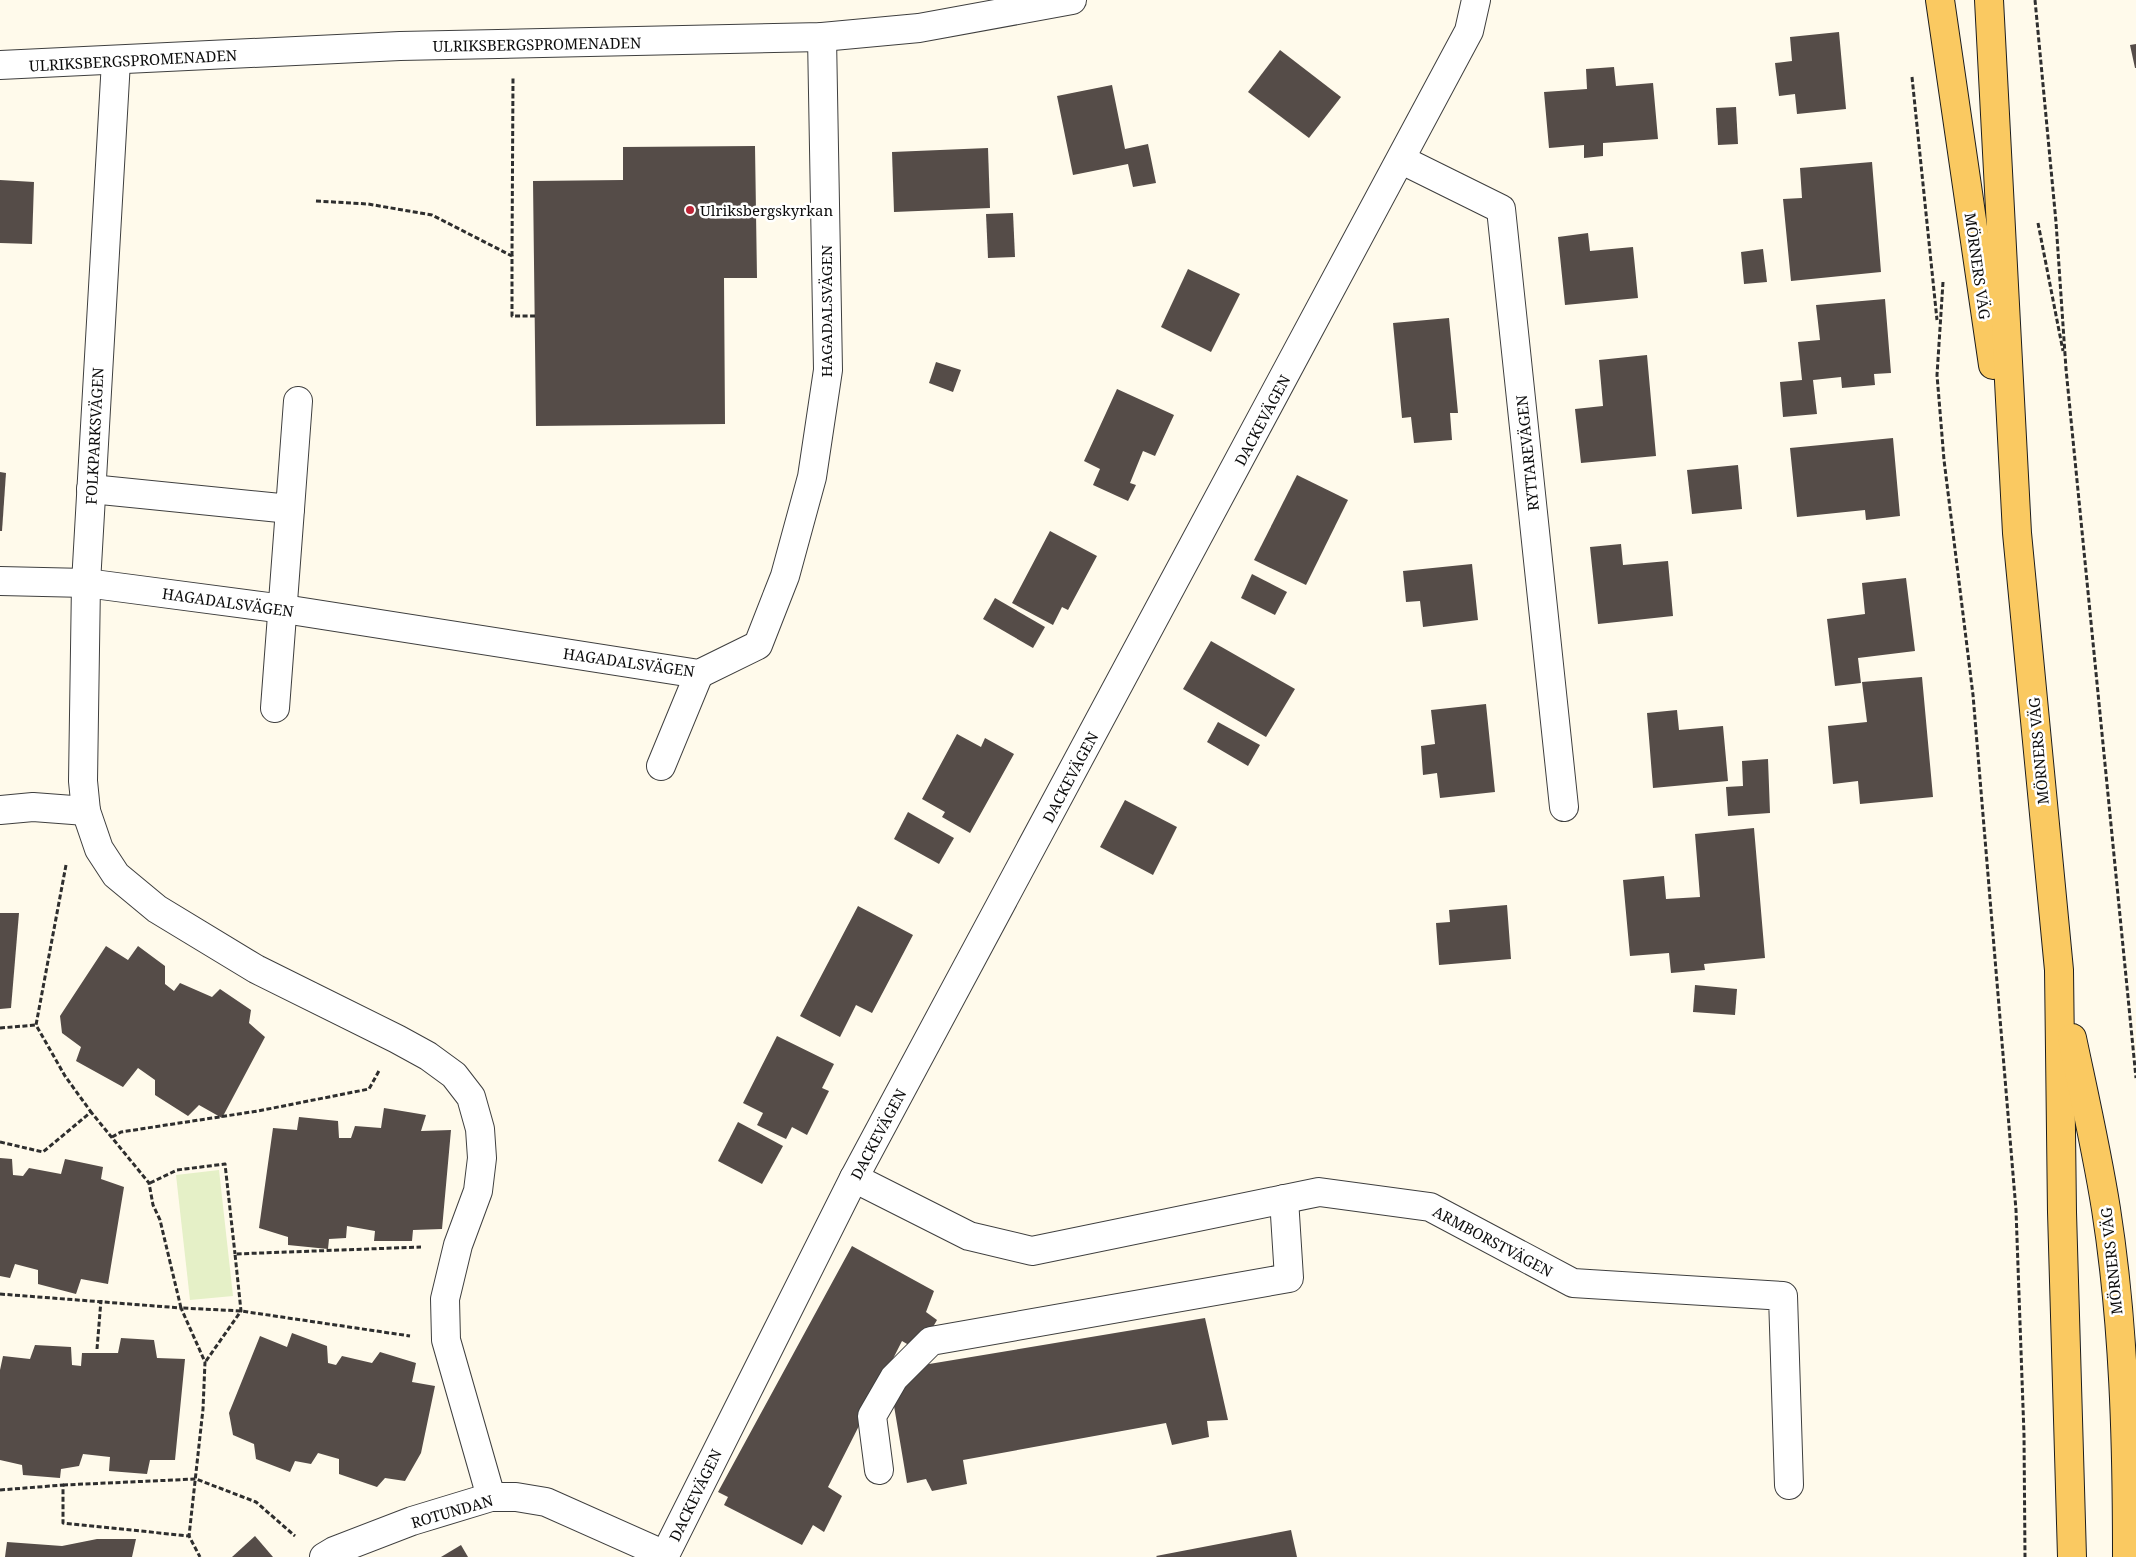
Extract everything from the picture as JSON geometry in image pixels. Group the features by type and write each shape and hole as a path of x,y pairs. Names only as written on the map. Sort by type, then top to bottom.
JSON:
{"main road":[{"name":"MÖRNERS VÄG","path":"1940,0 2017,533"},
{"name":"MÖRNERS VÄG","path":"1989,0 2017,533 2059,970 2062,1212 2072,1557"},
{"name":"MÖRNERS VÄG","path":"2059,970 2106,1210 2119,1331 2127,1453 2127,1557"}],"street":[{"name":"ULRIKSBERGSPROMENADEN","path":"0,65 116,61 400,46 822,37 919,28 1072,0"},
{"name":"DACKEVÄGEN","path":"664,1556 854,1178 1402,160 1469,31 1476,0"},
{"name":"HAGADALSVÄGEN","path":"0,581 86,583 284,609 699,674 758,645 785,576 812,477 828,370 822,37"},
{"name":"FOLKPARKSVÄGEN","path":"116,61 86,583 84,780 86,811 99,849 116,874 157,909 256,969 397,1039 454,1075 472,1097 480,1129 482,1158 478,1191 458,1245 445,1299 446,1340 491,1497"},
{"name":"RYTTAREVÄGEN","path":"1402,160 1501,209 1564,807"},
{"path":"276,708 298,401"},
{"path":"91,489 290,509"},
{"path":"661,766 699,674"},
{"path":"0,810 33,807 86,811"},
{"name":"ARMBORSTVÄGEN","path":"854,1178 969,1236 1032,1252 1319,1192 1430,1207 1573,1284 1783,1296 1789,1485"},
{"path":"879,1470 872,1416 894,1378 930,1341 1288,1278 1284,1199"},
{"name":"ROTUNDAN","path":"324,1557 334,1551 412,1521 491,1497 516,1497 546,1502 664,1556"}],"path":[{"path":"2035,0 2056,222 2066,369 2136,1078"},
{"path":"514,45 512,316 535,316"},
{"path":"1911,69 1938,328 1937,375 1944,460 1973,695 2016,1210 2024,1434 2025,1557"},
{"path":"316,201 368,204 432,215 512,256"},
{"path":"86,811 67,856 36,1025 65,1076 91,1112 149,1183 181,1308 205,1362 196,1479 189,1536 200,1557"},
{"path":"0,1028 36,1025"},
{"path":"112,1137 121,1132 258,1110 369,1089"},
{"path":"0,1142 43,1152 91,1112"},
{"path":"149,1183 177,1170 225,1164 241,1311 205,1362"},
{"path":"235,1254 458,1245"},
{"path":"0,1294 241,1311 420,1337"},
{"path":"97,1349 101,1300"},
{"path":"0,1490 62,1485 196,1479 256,1502 289,1529 301,1543"},
{"path":"62,1485 63,1523 189,1536"}],"green space":[{"path":"219,1170 233,1296 190,1300 176,1175"}],"building":[{"path":"1839,32 1846,109 1797,114 1795,94 1779,96 1775,63 1792,61 1790,37"},
{"path":"2136,44 2136,68 2135,68 2130,45"},
{"path":"1280,50 1341,97 1309,138 1248,92"},
{"path":"1614,67 1616,86 1653,83 1658,139 1603,143 1603,156 1584,158 1584,145 1549,148 1544,92 1587,89 1586,69"},
{"path":"1112,85 1125,149 1148,144 1156,183 1133,187 1128,164 1073,175 1057,96"},
{"path":"1736,107 1738,144 1718,145 1716,108"},
{"path":"755,146 757,278 724,278 725,424 536,426 533,181 623,180 623,147"},
{"path":"988,148 990,208 894,212 892,152"},
{"path":"1872,162 1881,272 1791,281 1783,199 1802,198 1800,168"},
{"path":"0,180 34,182 32,244 0,243"},
{"path":"1013,213 1015,257 988,258 986,214"},
{"path":"1588,233 1590,251 1633,247 1638,298 1565,305 1558,237"},
{"path":"1763,249 1767,282 1744,284 1741,252"},
{"path":"1188,269 1240,294 1211,352 1161,327"},
{"path":"1885,299 1891,373 1874,374 1875,385 1842,388 1841,377 1813,380 1817,414 1783,417 1780,382 1802,380 1798,342 1820,340 1816,305"},
{"path":"1449,318 1458,413 1450,413 1452,440 1414,443 1411,417 1402,418 1393,323"},
{"path":"1647,355 1656,456 1581,463 1575,409 1603,406 1599,360"},
{"path":"936,362 961,370 953,392 929,383"},
{"path":"1117,389 1174,415 1155,456 1143,451 1130,483 1136,485 1128,501 1093,485 1100,469 1084,461"},
{"path":"1893,438 1900,516 1866,520 1865,510 1797,517 1790,448"},
{"path":"1738,465 1742,509 1692,514 1687,470"},
{"path":"0,472 6,473 2,531 0,531"},
{"path":"1297,475 1348,500 1306,585 1254,560"},
{"path":"1050,531 1097,556 1068,610 1062,607 1053,625 1012,603"},
{"path":"1621,544 1623,565 1668,561 1673,616 1598,624 1590,547"},
{"path":"1472,564 1478,620 1423,627 1420,601 1406,602 1403,571"},
{"path":"1252,574 1287,592 1275,615 1241,598"},
{"path":"1906,578 1915,651 1858,658 1861,683 1835,686 1827,619 1865,614 1862,583"},
{"path":"995,598 1045,627 1033,648 983,619"},
{"path":"1211,641 1295,689 1266,737 1183,689"},
{"path":"1922,677 1933,797 1860,804 1858,781 1833,784 1828,726 1867,722 1862,682"},
{"path":"1486,704 1495,792 1440,798 1437,773 1423,775 1421,746 1435,744 1431,710"},
{"path":"1677,710 1679,730 1723,726 1728,781 1653,788 1647,713"},
{"path":"1218,722 1260,745 1248,766 1207,742"},
{"path":"957,734 981,747 985,738 1014,754 970,833 942,817 945,812 922,799"},
{"path":"1768,759 1770,813 1728,816 1726,787 1743,786 1742,761"},
{"path":"1125,800 1177,827 1153,875 1100,847"},
{"path":"908,812 954,838 939,864 894,839"},
{"path":"1754,828 1765,958 1704,964 1705,970 1671,973 1669,953 1630,956 1623,880 1664,876 1666,899 1700,897 1695,834"},
{"path":"1507,905 1511,959 1439,965 1436,923 1450,922 1449,910"},
{"path":"858,906 913,935 872,1013 856,1005 840,1037 800,1016"},
{"path":"0,913 19,913 11,1008 0,1009"},
{"path":"106,946 128,960 138,946 165,966 165,984 174,991 180,983 212,997 220,989 251,1010 249,1023 265,1037 222,1118 199,1105 188,1116 155,1095 155,1080 138,1068 123,1087 76,1061 81,1047 62,1033 60,1016"},
{"path":"1695,985 1737,989 1735,1015 1693,1012"},
{"path":"777,1036 834,1064 822,1088 829,1091 807,1135 792,1127 786,1139 757,1125 763,1113 743,1103"},
{"path":"384,1108 426,1115 421,1131 451,1130 442,1229 413,1230 412,1241 374,1241 375,1231 347,1226 346,1238 329,1239 328,1249 288,1245 288,1237 259,1228 273,1128 297,1130 299,1117 338,1121 339,1138 351,1138 355,1126 381,1128"},
{"path":"738,1122 783,1146 762,1184 718,1161"},
{"path":"0,1158 12,1159 13,1175 23,1176 29,1168 61,1174 65,1159 103,1167 101,1179 124,1187 108,1284 81,1279 76,1294 38,1284 38,1270 15,1264 10,1278 0,1276"},
{"path":"852,1246 934,1291 926,1312 937,1320 919,1351 902,1341 828,1487 842,1496 824,1532 813,1525 802,1545 724,1505 728,1497 718,1492"},
{"path":"1205,1318 1228,1420 1207,1421 1209,1437 1172,1445 1166,1423 963,1460 967,1484 932,1491 926,1479 907,1483 892,1394 911,1367"},
{"path":"292,1333 327,1346 328,1363 336,1365 342,1356 372,1363 380,1352 416,1363 412,1382 435,1386 421,1453 405,1481 385,1478 377,1487 339,1474 339,1459 318,1453 311,1464 295,1461 290,1472 256,1459 254,1444 233,1435 229,1413 260,1336 287,1347"},
{"path":"121,1338 154,1340 157,1358 185,1359 175,1460 150,1460 147,1474 109,1471 110,1457 83,1454 79,1466 61,1469 60,1478 23,1475 22,1465 0,1460 0,1370 3,1356 30,1359 35,1345 71,1347 72,1365 81,1366 82,1353 118,1353"},
{"path":"1291,1530 1297,1557 1156,1556"},
{"path":"255,1536 273,1557 232,1557"},
{"path":"97,1539 136,1539 132,1557 5,1557 7,1542 62,1546"},
{"path":"461,1545 468,1557 441,1557"}],"place":[{"name":"Ulriksbergskyrkan","path":"690,210"}]}
